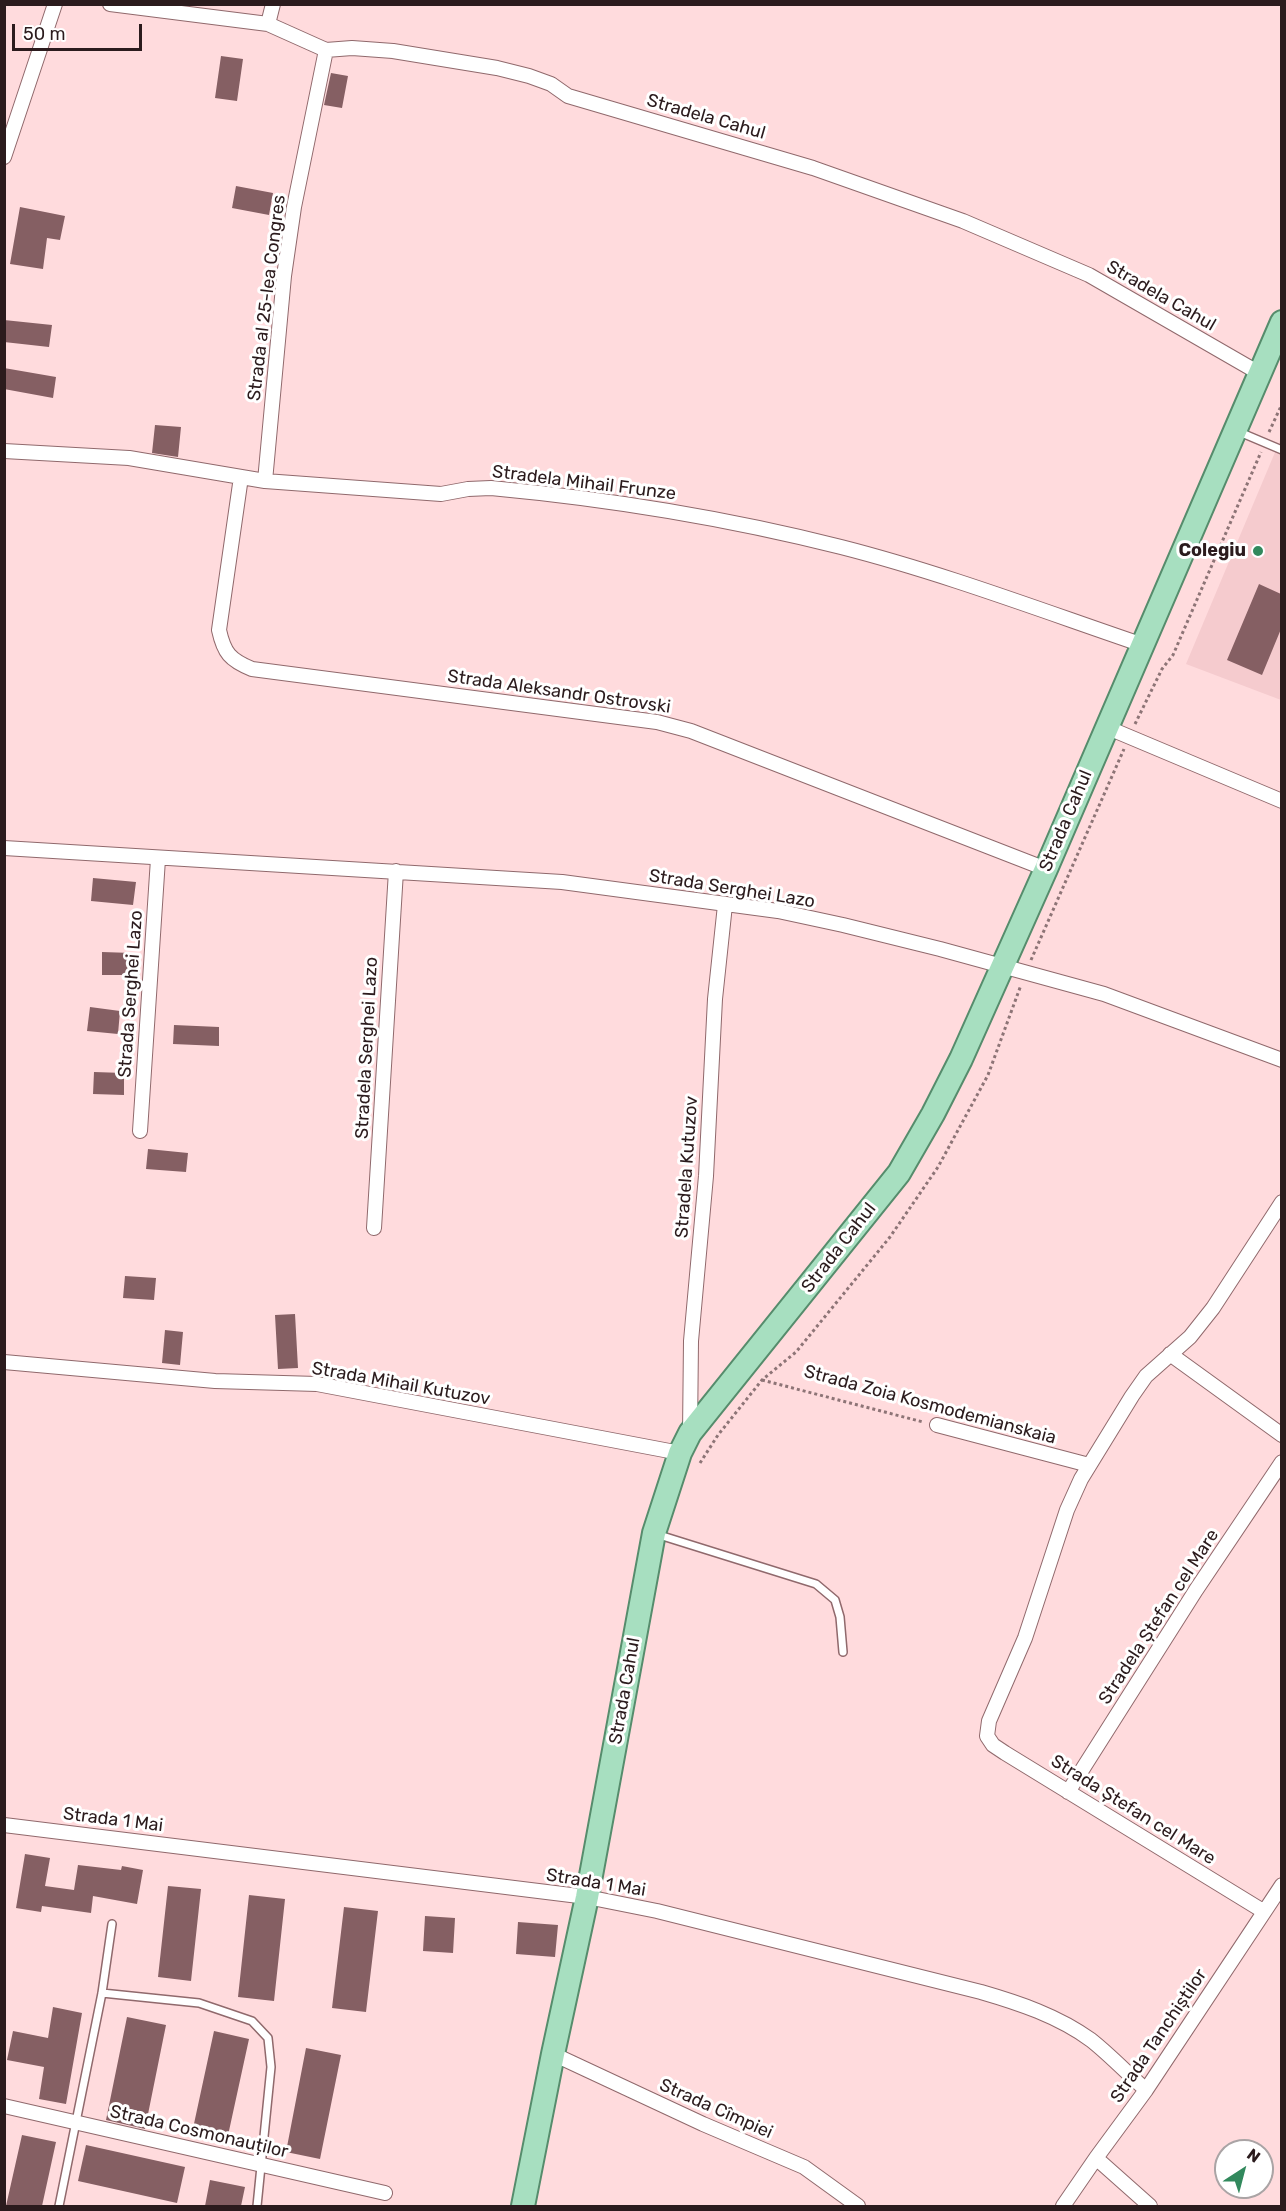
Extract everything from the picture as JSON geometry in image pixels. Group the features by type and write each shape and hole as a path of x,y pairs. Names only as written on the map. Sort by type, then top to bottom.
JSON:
{"main road":[{"name":"Strada Cahul","path":"523,2206 587,1897 654,1533 685,1443 899,1173 933,1114 961,1059 1046,868 1281,322"}],"street":[{"path":"4,157 55,4"},
{"name":"Stradela Cahul","path":"110,4 268,24 326,50 352,48 393,51 529,75 551,84 568,96 813,168 963,220 1089,275 1260,373"},
{"path":"268,24 273,4"},
{"name":"Strada al 25-lea Congres","path":"265,481 284,276 294,207 326,50"},
{"name":"Stradela Mihail Frunze","path":"4,451 129,459 265,481 441,494 491,488 638,505 841,547 943,576 1143,645"},
{"name":"Strada Aleksandr Ostrovski","path":"241,477 219,630 222,644 238,663 252,669 669,725 728,744 1046,868"},
{"path":"1106,727 1281,801"},
{"name":"Strada Serghei Lazo","path":"4,848 562,882 778,911 843,925 1104,994 1281,1060"},
{"name":"Strada Serghei Lazo","path":"140,1131 158,859"},
{"name":"Stradela Serghei Lazo","path":"374,1228 396,871"},
{"name":"Stradela Kutuzov","path":"685,1443 691,1341 706,1176 715,999 725,905"},
{"path":"1089,1465 1146,1376 1190,1337 1213,1308 1281,1202"},
{"path":"1170,1354 1281,1435"},
{"name":"Strada Mihail Kutuzov","path":"4,1362 215,1381 317,1384 685,1443"},
{"name":"Strada Zoia Kosmodemianskaia","path":"937,1425 1089,1465"},
{"name":"Stradela Ștefan cel Mare","path":"1068,1792 1196,1590 1281,1462"},
{"name":"Strada Ștefan cel Mare","path":"1089,1465 1068,1510 1025,1638 989,1721 987,1736 993,1745 1263,1911"},
{"name":"Strada 1 Mai","path":"4,1825 587,1897 669,1914 981,1992 1016,2003 1050,2017 1090,2040 1146,2090"},
{"name":"Strada Tanchiștilor","path":"1063,2206 1146,2090 1281,1885"},
{"name":"Strada Cîmpiei","path":"553,2054 804,2168 858,2206"},
{"name":"Strada Cosmonauților","path":"4,2106 385,2193"},
{"path":"1096,2158 1150,2206"}],"lane":[{"path":"1235,430 1281,450"},
{"path":"654,1533 816,1584 836,1600 843,1652"},
{"path":"59,2206 102,1994 112,1924"},
{"path":"102,1994 199,2003 252,2021 268,2038 271,2067 257,2206"}],"path":[{"name":"Strada Zoia Kosmodemianskaia","path":"762,1380 937,1425"}],"shaded area":[{"name":"Colegiu","path":"1281,438 1281,700 1186,664"}],"building":[{"path":"221,56 243,59 237,101 215,98"},
{"path":"331,73 348,76 342,108 324,105"},
{"path":"236,186 273,193 269,215 232,208"},
{"path":"20,207 65,216 60,240 47,238 43,269 10,264"},
{"path":"4,320 52,325 49,347 4,342"},
{"path":"4,368 56,377 53,398 4,389"},
{"path":"155,425 181,427 178,457 152,453"},
{"path":"1259,584 1281,594 1281,629 1262,675 1227,660"},
{"path":"93,878 136,882 133,905 91,901"},
{"path":"102,952 132,953 132,975 102,975"},
{"path":"90,1007 120,1011 118,1034 87,1031"},
{"path":"174,1025 219,1027 219,1046 173,1044"},
{"path":"94,1072 124,1073 124,1095 93,1094"},
{"path":"148,1149 188,1153 186,1172 146,1169"},
{"path":"125,1276 156,1278 154,1300 123,1298"},
{"path":"295,1314 298,1368 278,1369 275,1315"},
{"path":"165,1330 183,1332 180,1365 162,1363"},
{"path":"25,1854 50,1858 45,1886 74,1890 78,1865 121,1870 122,1866 143,1870 137,1904 93,1896 91,1913 42,1906 41,1912 16,1908"},
{"path":"168,1886 201,1889 191,1981 158,1977"},
{"path":"249,1895 285,1899 274,2001 238,1997"},
{"path":"344,1907 378,1911 366,2012 332,2008"},
{"path":"425,1916 455,1918 453,1953 423,1951"},
{"path":"518,1922 558,1925 555,1957 516,1954"},
{"path":"53,2007 82,2013 66,2104 39,2099 44,2067 7,2060 13,2031 48,2038"},
{"path":"127,2017 166,2025 145,2129 106,2120"},
{"path":"214,2031 249,2039 227,2140 192,2133"},
{"path":"306,2048 341,2055 320,2159 286,2152"},
{"path":"22,2135 56,2142 42,2206 6,2206"},
{"path":"86,2145 185,2167 177,2203 78,2181"},
{"path":"210,2180 245,2187 241,2206 205,2206"}],"place":[{"name":"Colegiu","path":"1258,551"}]}
